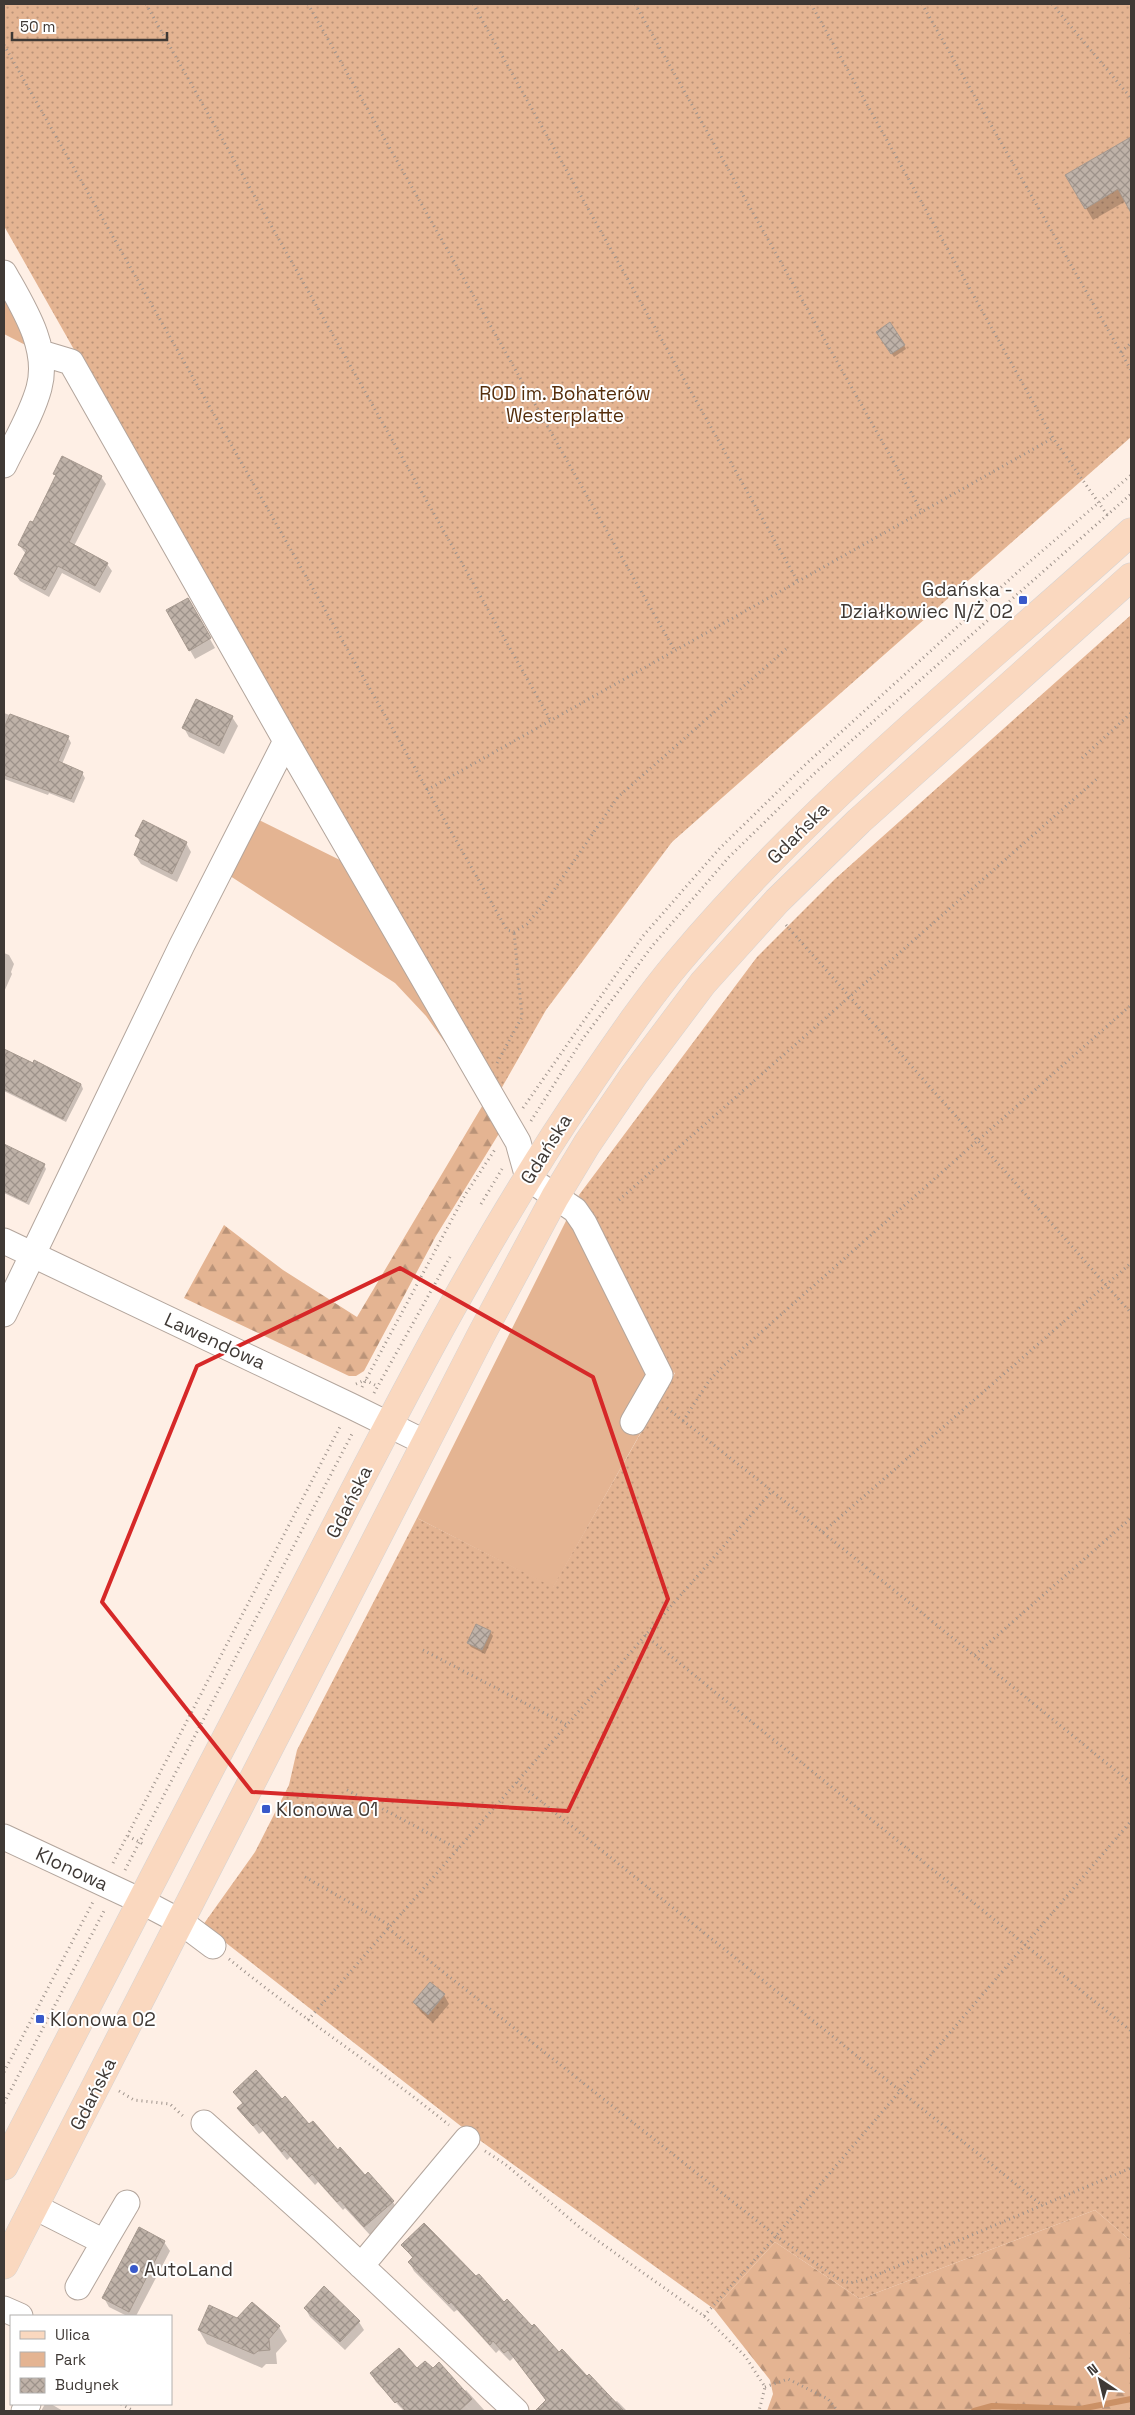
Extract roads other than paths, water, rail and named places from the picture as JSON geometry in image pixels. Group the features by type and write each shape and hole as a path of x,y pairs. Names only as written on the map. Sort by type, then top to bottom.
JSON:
{"main road":[{"name":"Gdańska","path":"4,2166 389,1424 465,1283 528,1178 608,1056 675,965 751,879 837,795 1128,535"},
{"name":"Gdańska","path":"4,2265 426,1443 555,1197 587,1144 703,983 770,908 859,821 1131,578"}],"street":[{"path":"4,273 34,332 41,353 42,371 39,388 4,465"},
{"path":"41,353 71,362 286,741 518,1142 528,1178 576,1210 584,1223 660,1375 634,1422"},
{"path":"4,1314 182,945 286,741"},
{"name":"Lawendowa","path":"4,1240 426,1443"},
{"name":"Klonowa","path":"4,1837 141,1901"},
{"path":"141,1901 181,1922 213,1946"},
{"path":"204,2123 516,2411"},
{"path":"361,2266 467,2139"},
{"path":"78,2288 127,2203"},
{"path":"35,2206 104,2242"},
{"path":"4,2309 18,2315"}],"waterway":[{"path":"974,2411 992,2406 1080,2409 1131,2399"}],"place":[{"name":"Gdańska - Działkowiec N/Ż 02","path":"1023,600"},
{"name":"Klonowa 01","path":"266,1809"},
{"name":"Klonowa 02","path":"40,2019"},
{"name":"AutoLand","path":"134,2269"}],"park label":[{"name":"ROD im. Bohaterów Westerplatte","path":"565,404"}]}
